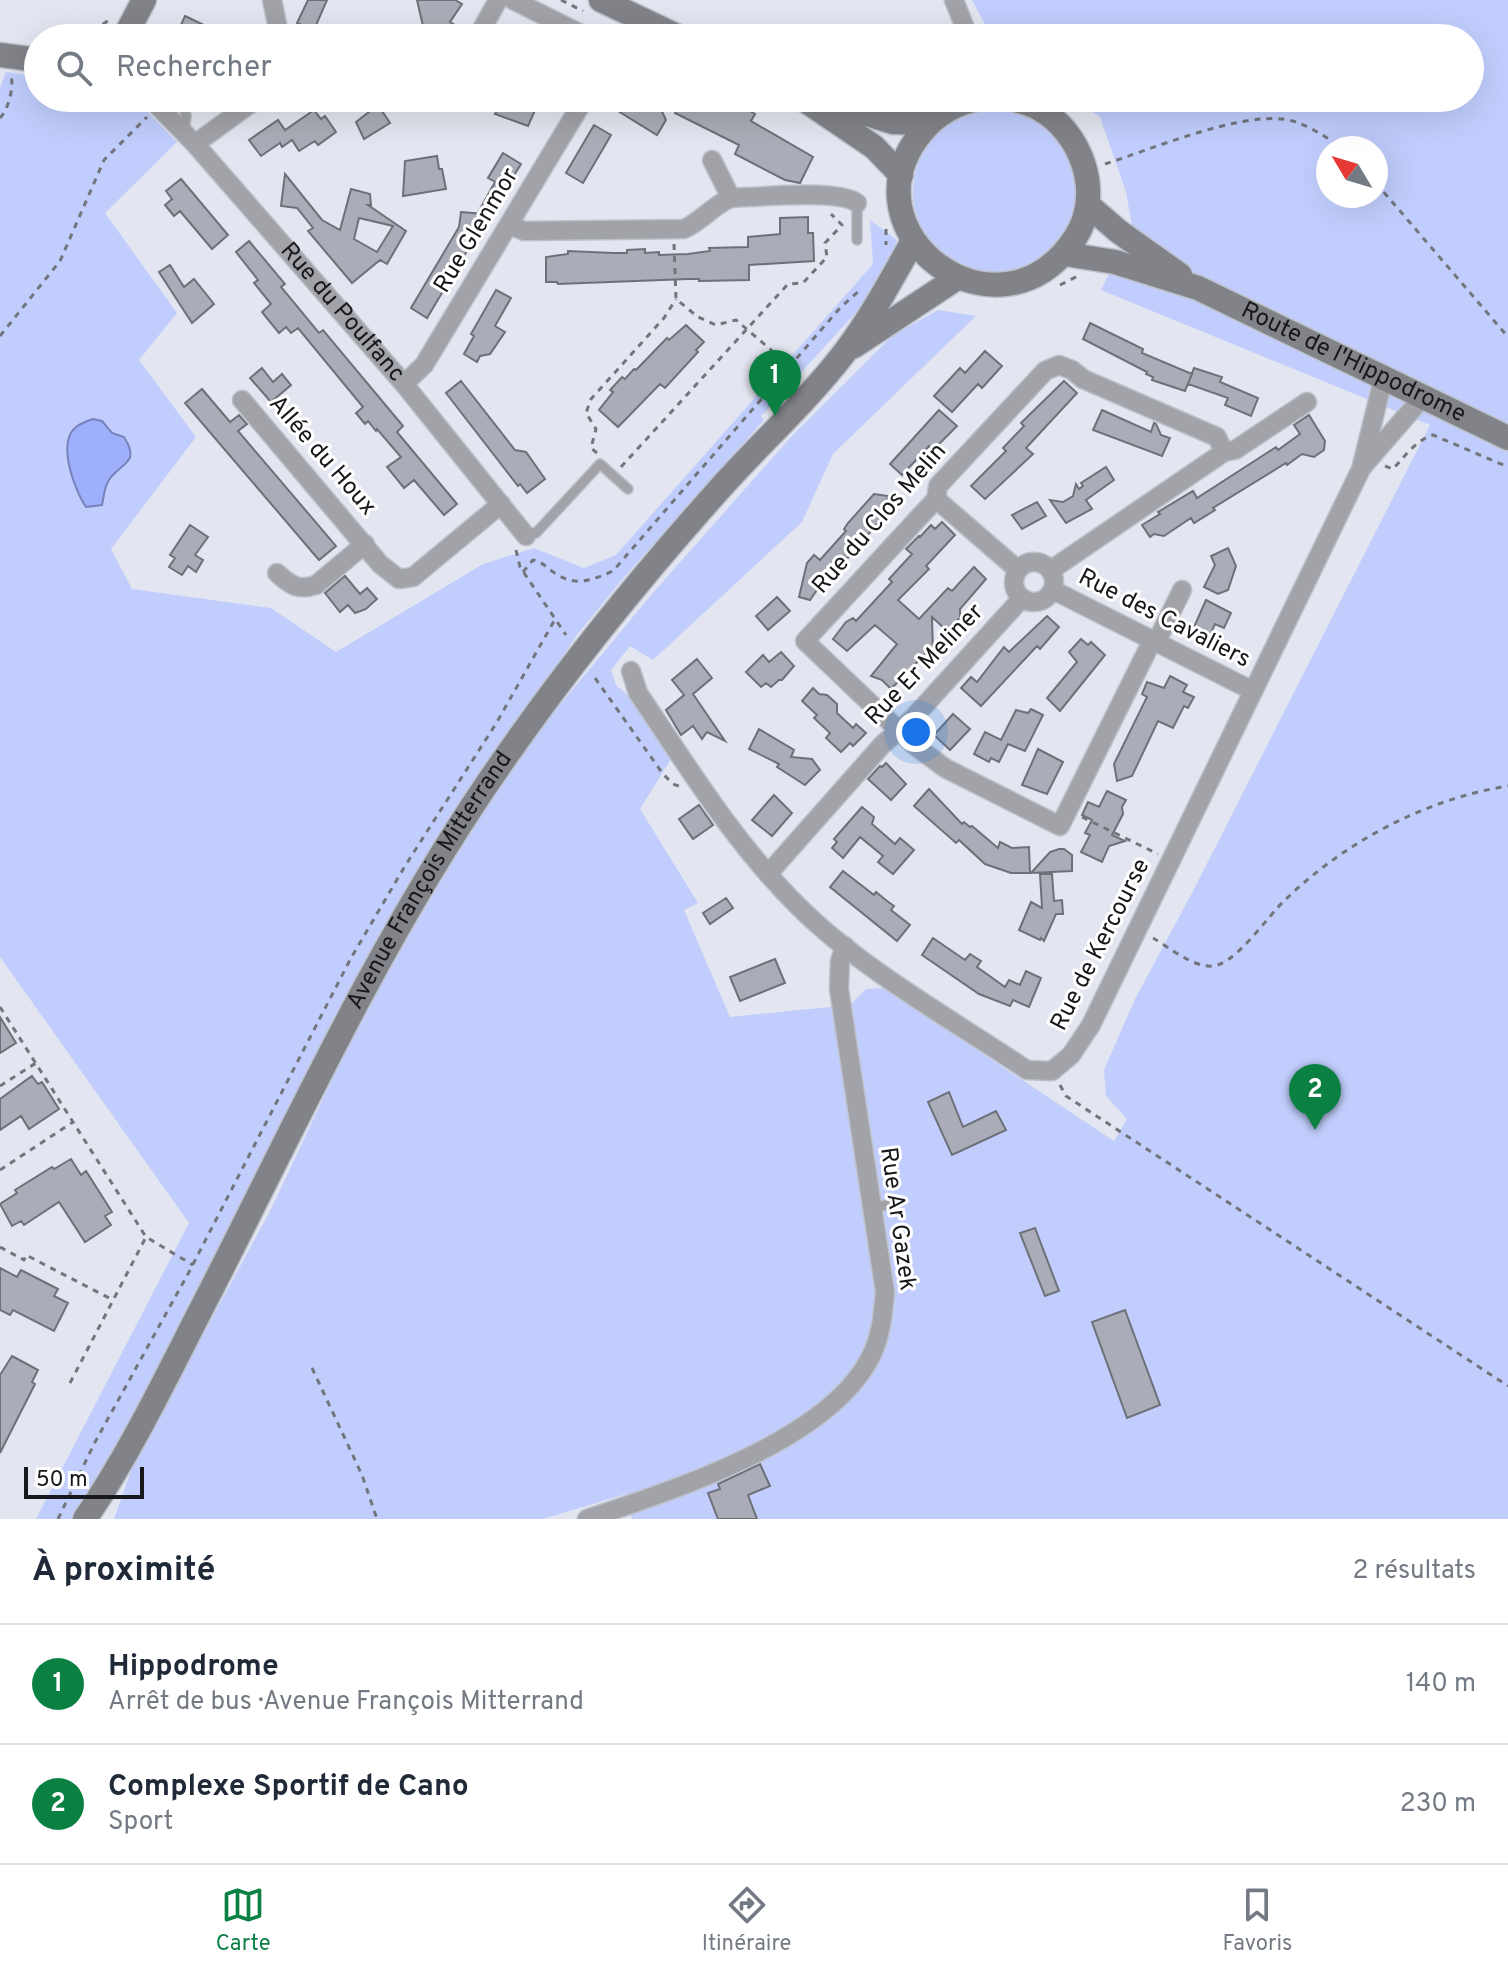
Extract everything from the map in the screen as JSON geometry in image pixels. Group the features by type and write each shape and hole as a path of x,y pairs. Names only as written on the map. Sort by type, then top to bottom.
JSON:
{"main road":[{"path":"601,0 652,24"},
{"path":"131,24 141,3"},
{"path":"3,55 24,58"},
{"path":"823,112 874,147 901,175"},
{"path":"861,112 893,122 929,123"},
{"path":"943,112 929,123 907,155 901,175 900,200 904,221 913,241 925,256 957,278 985,286 1015,284 1042,273 1065,254 1080,231 1088,205 1087,177 1079,148 1061,124 1044,112"},
{"name":"Route de l'Hippodrome","path":"1088,205 1118,231 1198,288 1508,438"},
{"name":"Avenue François Mitterrand","path":"98,1519 113,1478 351,1015 423,884 487,784 565,674 717,491 845,351 913,241"},
{"name":"Route de l'Hippodrome","path":"1065,254 1115,262 1198,288"},
{"name":"Avenue François Mitterrand","path":"845,351 957,278"},
{"name":"Avenue François Mitterrand","path":"85,1519 113,1478"}],"street":[{"path":"485,24 498,0"},
{"path":"513,0 561,24"},
{"path":"954,0 963,24"},
{"path":"275,1 278,24"},
{"name":"Rue du Poulfanc","path":"164,112 404,384 524,534"},
{"path":"189,138 234,112"},
{"name":"Rue Glenmor","path":"404,384 424,365 577,112"},
{"path":"712,160 731,198"},
{"path":"510,225 524,231 674,229 693,225 719,202 731,198 833,195 850,197 857,203"},
{"name":"Rue du Clos Melin","path":"1068,810 1060,826 945,768 898,729 805,641 936,499 938,486 1045,371 1059,365 1072,370 1083,379 1217,437 1224,452"},
{"name":"Rue de Kercourse","path":"1052,1071 1071,1055 1091,1025 1361,469 1383,380"},
{"name":"Rue de Kercourse","path":"1361,469 1422,398"},
{"name":"Allée du Houx","path":"242,400 390,573 399,579 413,577 501,504"},
{"path":"1051,570 1224,452 1235,450 1307,402"},
{"path":"936,499 1018,570 1014,583 1022,598"},
{"name":"Allée du Houx","path":"277,573 293,587 316,585 365,544"},
{"name":"Rue des Cavaliers","path":"1018,570 1031,562 1039,562 1051,570 1054,577 1053,590 1042,600 1022,598"},
{"name":"Rue des Cavaliers","path":"1053,590 1253,691"},
{"path":"1068,810 1182,590"},
{"name":"Rue Er Meliner","path":"768,874 898,729 913,718 1022,598"},
{"path":"631,671 638,693 729,826 800,909 845,946 1027,1070 1052,1071"},
{"name":"Rue Ar Gazek","path":"587,1519 648,1499 779,1442 822,1414 847,1391 875,1347 883,1320 885,1292 839,989 840,961 845,946"}],"lane":[{"path":"185,112 189,138"},
{"path":"857,203 857,240"},
{"path":"524,534 536,533 600,464 628,489"},
{"path":"872,1208 896,1203"}],"path":[{"path":"101,24 112,16"},
{"path":"0,118 13,83 3,55"},
{"path":"0,336 60,261 104,160 145,112"},
{"path":"1100,153 1104,164 1249,119 1285,119 1324,136"},
{"path":"1388,197 1508,337"},
{"path":"613,476 788,284 803,283 827,257 825,243 842,225 831,215"},
{"path":"886,218 886,255"},
{"path":"600,464 600,456 591,448 596,429 586,413 591,399 664,318 676,299 674,229"},
{"path":"1050,290 1083,275"},
{"path":"523,572 533,560 541,561 556,574 571,581 591,581 613,571 840,308 869,285"},
{"path":"676,299 698,317 716,325 736,320 790,366"},
{"path":"1383,465 1393,469 1413,447 1425,437 1433,435 1508,467"},
{"path":"524,534 515,554 523,572 566,635"},
{"path":"595,678 673,784 686,789 702,786"},
{"path":"1138,929 1202,965 1216,966 1232,958 1301,884 1366,839 1449,802 1508,786"},
{"path":"1068,810 1171,860"},
{"path":"0,1007 146,1237 193,1265"},
{"path":"0,1086 36,1063"},
{"path":"1052,1071 1066,1096 1508,1386"},
{"path":"0,1170 73,1122"},
{"path":"70,1383 146,1237"},
{"path":"0,1247 24,1260 26,1255 113,1300"},
{"path":"312,1368 362,1475 377,1519"}],"shaded area":[{"path":"972,0 1508,0 1508,1519 632,1519 626,1494 543,1519 114,1519 134,1462 270,1211 363,1014 475,823 534,736 651,595 790,438 892,336 938,310 976,316 833,454 802,522 653,660 630,646 611,670 616,685 681,743 640,809 698,903 684,910 730,1017 850,1005 866,989 884,988 1114,1141 1127,1119 1106,1096 1104,1070 1135,999 1430,425 1101,290 1132,227 1126,192 1100,117 1092,112 1484,112 1484,24 985,24"},
{"path":"6,72 24,74 24,112 148,112 177,142 105,213 177,313 139,360 196,437 111,549 132,589 271,608 336,652 483,564 534,548 584,568 616,555 873,264 870,220 897,240 885,281 761,416 764,420 576,636 535,700 84,1513 77,1509 71,1519 36,1519 189,1223 0,957 0,88"},
{"path":"977,112 1015,112 1042,123 1065,146 1077,176 1077,208 1065,238 1042,261 1012,273 980,273 950,261 927,238 915,208 915,176 927,146 950,123"},
{"path":"93,419 102,421 112,433 124,437 131,453 127,462 107,483 102,505 86,507 73,479 68,445 75,428"}],"building":[{"path":"308,0 327,0 317,24 297,23"},
{"path":"417,0 455,0 462,4 450,22 453,24 423,24"},
{"path":"185,16 202,24 181,24"},
{"path":"316,112 321,119 325,116 336,132 318,145 315,141 299,151 292,140 282,147 280,143 261,156 249,140 278,120 285,130"},
{"path":"369,112 383,112 390,123 364,139 356,122"},
{"path":"496,112 534,112 528,126"},
{"path":"620,112 662,112 666,120 657,135"},
{"path":"752,112 755,114 751,121 813,157 800,183 785,180 735,154 739,145 675,113"},
{"path":"594,125 611,135 583,183 566,173"},
{"path":"503,153 521,164 488,217 479,211 495,182 488,178"},
{"path":"437,156 446,189 403,196 405,161"},
{"path":"285,174 322,220 340,230 351,189 370,194 371,205 368,205 406,231 387,264 380,260 352,283 308,231 313,228 297,208 281,206","holes":["359,218 393,226 377,252 354,239"]},
{"path":"181,179 228,235 212,249 180,211 174,216 165,205 172,199 166,191"},
{"path":"461,212 484,214 483,224 427,318 411,308 459,227"},
{"path":"808,217 808,233 813,233 814,261 749,265 749,280 546,282 546,257 568,254 568,251 627,253 627,250 645,249 645,253 659,252 659,255 710,251 709,248 748,247 748,237 780,234 780,218"},
{"path":"249,241 285,284 281,287 319,333 323,330 403,426 397,432 457,504 444,515 414,480 404,488 387,467 401,457 377,429 368,421 365,424 356,413 363,407 298,328 291,333 286,327 279,333 262,312 271,304 254,283 258,280 236,252"},
{"path":"170,265 184,287 194,279 214,304 192,323 159,272"},
{"path":"496,290 511,298 495,326 505,332 490,354 480,356 477,362 464,354 474,336 471,334"},
{"path":"1090,323 1143,349 1142,353 1192,374 1185,391 1152,380 1153,377 1147,372 1083,339"},
{"path":"686,325 704,342 696,350 698,352 665,388 660,384 618,427 599,410 613,392 610,390 622,377 625,379 636,370 667,338 669,340"},
{"path":"985,351 1002,366 982,388 978,384 952,412 934,396 960,368 965,373"},
{"path":"262,368 273,382 282,374 291,385 271,402 250,378"},
{"path":"1194,368 1222,377 1220,382 1258,398 1251,416 1225,405 1228,398 1188,384"},
{"path":"461,381 515,450 526,452 545,479 527,493 520,484 518,486 446,393"},
{"path":"1064,381 1077,393 1026,448 1033,454 985,499 971,486 1006,451 1003,448 1024,426 1021,423"},
{"path":"202,389 230,422 239,415 247,424 238,431 336,546 319,560 185,403"},
{"path":"939,410 957,426 933,450 929,446 902,475 890,464"},
{"path":"1102,410 1151,432 1156,424 1161,435 1170,438 1162,456 1093,430"},
{"path":"1309,415 1325,441 1324,450 1314,457 1302,454 1213,508 1215,510 1194,523 1191,518 1164,536 1154,534 1150,537 1142,525 1160,514 1158,512 1193,491 1197,498 1276,447 1278,450 1300,434 1294,425"},
{"path":"1106,467 1114,480 1086,500 1092,509 1066,523 1050,500 1063,502 1073,496 1076,484 1079,489 1083,486 1081,483"},
{"path":"874,494 888,496 884,516 847,559 844,556 810,600 799,597 807,563 814,555 820,560"},
{"path":"1037,502 1046,516 1022,529 1012,515"},
{"path":"942,522 955,535 926,566 929,569 898,600 919,619 948,588 952,591 974,567 986,579 960,609 960,618 946,630 932,617 933,654 925,654 891,689 882,680 871,676 897,644 875,625 847,651 833,639 846,622 853,618 856,621 892,582 889,579 912,554 906,549 931,525 935,529"},
{"path":"190,525 208,537 195,555 203,560 196,572 188,566 182,575 169,567 175,558 170,555"},
{"path":"1228,548 1236,566 1228,590 1218,594 1204,587 1215,565 1211,556"},
{"path":"345,576 360,594 367,588 377,599 366,609 355,613 348,605 340,612 325,593"},
{"path":"777,597 790,611 768,630 756,616"},
{"path":"1206,600 1231,613 1224,628 1215,624 1206,644 1190,636"},
{"path":"1047,616 1059,627 981,706 961,688 971,677 977,682 1004,647 1009,652"},
{"path":"1081,639 1088,645 1091,642 1105,655 1060,711 1047,698 1077,662 1069,652"},
{"path":"781,652 794,666 771,687 766,683 761,687 746,672 763,655 769,662"},
{"path":"697,659 712,678 693,694 725,741 707,732 702,739 693,726 681,735 666,710 684,695 672,680"},
{"path":"1170,676 1187,685 1183,692 1194,697 1188,708 1184,706 1173,728 1158,721 1132,776 1117,781 1114,764 1147,697 1142,694 1147,682 1164,688"},
{"path":"813,688 837,704 837,713 853,728 856,724 866,733 853,746 850,743 841,752 826,738 830,733 802,701"},
{"path":"1031,709 1043,715 1025,751 1008,744 999,762 991,758 989,762 974,754 985,732 1001,740 1016,710 1028,713"},
{"path":"953,714 970,729 950,750 934,735"},
{"path":"759,729 794,750 791,757 812,759 820,770 805,785 777,767 779,764 749,749"},
{"path":"1038,749 1063,762 1047,794 1022,785"},
{"path":"886,763 906,784 891,800 868,779"},
{"path":"929,789 962,824 972,826 998,848 1000,842 1012,848 1029,847 1030,873 1011,873 985,864 959,840 956,843 914,806"},
{"path":"1107,791 1126,800 1122,807 1123,814 1112,835 1125,841 1109,846 1102,862 1081,852 1090,835 1085,833 1092,820 1082,815 1088,802 1099,807"},
{"path":"774,795 792,813 772,836 752,820"},
{"path":"699,805 713,825 693,839 679,819"},
{"path":"862,807 874,817 872,824 895,844 900,838 914,850 893,874 878,862 883,856 860,837 843,858 832,848 837,842 834,839"},
{"path":"1059,849 1072,855 1072,871 1031,873 1050,852"},
{"path":"843,871 894,906 891,910 910,925 897,941 830,887"},
{"path":"1040,874 1052,874 1054,901 1062,900 1063,914 1056,914 1044,941 1019,930 1031,902 1042,908"},
{"path":"726,898 733,908 710,924 703,913"},
{"path":"933,938 965,960 970,954 981,961 977,967 1005,987 1009,980 1020,985 1026,971 1041,978 1029,1007 1013,1000 1010,1006 979,994 922,955"},
{"path":"775,959 785,983 740,1001 730,977"},
{"path":"0,1017 16,1043 0,1053"},
{"path":"32,1076 38,1084 42,1082 59,1109 29,1129 21,1116 0,1130 0,1099"},
{"path":"949,1092 963,1127 996,1111 1006,1130 952,1155 928,1102"},
{"path":"71,1159 81,1175 86,1171 112,1212 105,1216 111,1225 85,1242 59,1202 24,1225 21,1221 12,1226 0,1204 17,1193 15,1190"},
{"path":"1035,1228 1059,1291 1045,1296 1020,1233"},
{"path":"0,1268 17,1277 21,1270 58,1289 54,1296 68,1303 54,1331 13,1310 10,1315 0,1310"},
{"path":"1125,1310 1160,1405 1127,1418 1092,1322"},
{"path":"12,1356 38,1370 32,1382 35,1384 0,1453 0,1375"},
{"path":"760,1464 770,1486 748,1495 757,1519 718,1519 708,1493 720,1489 718,1484"}],"place":[{"name":"Hippodrome","path":"775,416"},
{"name":"Complexe Sportif de Cano","path":"1315,1130"}]}
